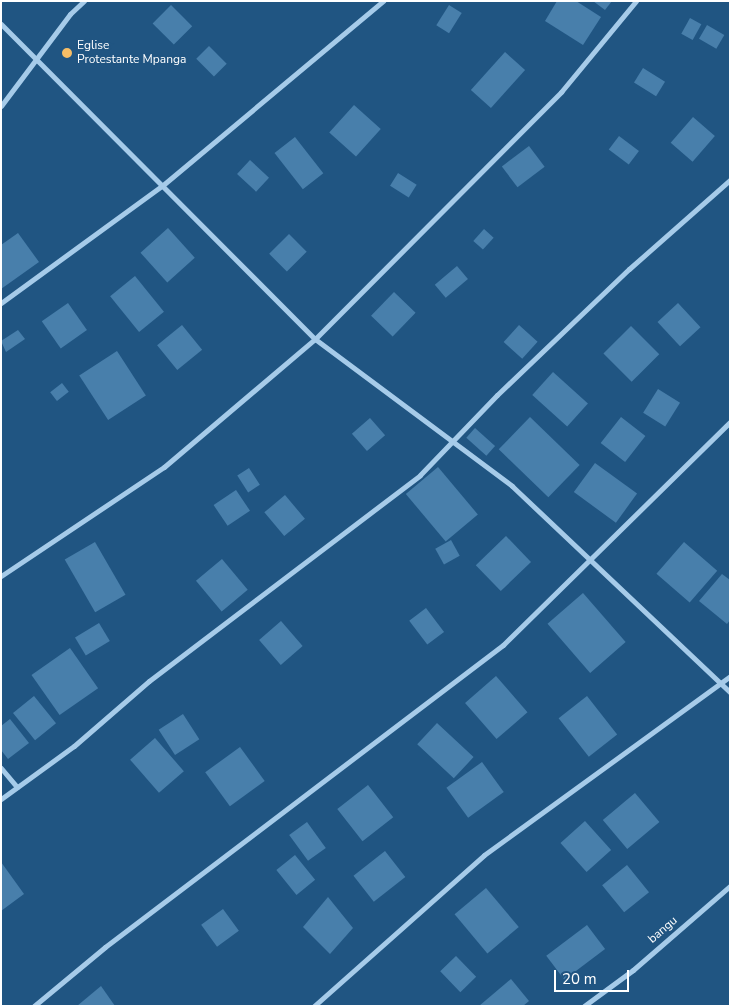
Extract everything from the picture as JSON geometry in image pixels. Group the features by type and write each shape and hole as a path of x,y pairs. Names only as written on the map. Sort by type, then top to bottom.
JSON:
{"street":[{"path":"1,106 70,14 84,1"},
{"path":"1,303 163,185 383,1"},
{"path":"1,576 164,468 315,338 561,92 636,1"},
{"path":"1,24 315,338 512,486 730,692"},
{"path":"1,799 74,746 149,681 420,475 452,440 629,269 730,180"},
{"path":"34,1006 105,946 503,645 588,559 730,422"},
{"path":"314,1006 484,855 730,676"},
{"path":"1,768 17,787"},
{"name":"bangu","path":"584,1006 633,970 730,886"}],"building":[{"path":"557,1 576,1 601,17 583,45 545,21"},
{"path":"593,1 612,1 605,10"},
{"path":"171,5 192,26 174,45 153,23"},
{"path":"449,5 462,13 449,33 436,25"},
{"path":"690,18 701,24 693,40 681,34"},
{"path":"707,25 724,35 716,49 699,39"},
{"path":"209,46 227,64 214,76 196,59"},
{"path":"505,52 525,70 491,108 471,90"},
{"path":"643,68 665,82 656,96 634,82"},
{"path":"354,105 381,129 356,157 329,132"},
{"path":"693,117 715,136 693,162 671,143"},
{"path":"619,136 639,151 629,165 609,150"},
{"path":"295,137 323,173 303,189 275,153"},
{"path":"529,146 545,167 517,187 502,166"},
{"path":"250,160 269,178 256,192 237,174"},
{"path":"398,173 417,185 409,197 390,186"},
{"path":"168,228 195,258 167,282 141,253"},
{"path":"484,229 494,238 483,250 473,241"},
{"path":"18,233 39,262 1,289 1,245"},
{"path":"289,234 307,252 287,271 269,254"},
{"path":"457,266 468,279 446,298 435,285"},
{"path":"135,276 164,312 139,332 110,296"},
{"path":"394,292 416,313 393,337 371,316"},
{"path":"68,303 87,330 61,348 42,321"},
{"path":"678,303 701,327 680,346 658,322"},
{"path":"182,325 202,350 177,370 157,345"},
{"path":"519,325 538,342 522,359 504,342"},
{"path":"631,326 659,354 632,382 603,354"},
{"path":"18,330 25,339 6,352 1,341"},
{"path":"117,351 146,395 108,420 79,376"},
{"path":"553,372 588,403 567,426 532,395"},
{"path":"62,383 69,392 57,401 50,392"},
{"path":"658,389 680,403 665,427 643,413"},
{"path":"530,417 580,465 548,497 499,449"},
{"path":"621,417 645,436 625,462 601,443"},
{"path":"370,418 385,435 367,451 352,434"},
{"path":"475,428 495,446 486,456 466,438"},
{"path":"595,463 637,494 616,523 574,492"},
{"path":"438,467 478,514 446,541 406,494"},
{"path":"249,468 260,485 248,492 237,476"},
{"path":"236,490 250,511 228,526 214,505"},
{"path":"285,495 305,519 284,536 264,512"},
{"path":"506,536 531,562 501,591 476,565"},
{"path":"451,540 460,556 444,564 435,549"},
{"path":"95,542 126,595 95,612 65,560"},
{"path":"684,542 717,571 690,603 656,574"},
{"path":"222,559 248,590 222,611 196,581"},
{"path":"722,574 730,580 730,620 727,624 699,601"},
{"path":"583,593 626,642 590,673 548,624"},
{"path":"426,608 444,632 427,645 409,621"},
{"path":"281,621 303,646 281,665 259,640"},
{"path":"99,623 110,641 86,655 75,637"},
{"path":"70,648 98,688 60,715 31,675"},
{"path":"496,676 527,712 497,739 465,703"},
{"path":"34,696 56,723 35,740 13,713"},
{"path":"587,696 617,735 589,757 559,718"},
{"path":"183,714 199,739 175,755 159,730"},
{"path":"10,719 29,743 8,759 1,750 1,726"},
{"path":"437,723 474,757 454,778 417,744"},
{"path":"155,738 184,771 159,793 130,760"},
{"path":"240,747 265,781 230,806 205,772"},
{"path":"482,762 504,792 468,818 446,788"},
{"path":"368,785 393,817 363,841 337,809"},
{"path":"635,793 659,822 627,849 603,820"},
{"path":"585,821 611,850 587,872 560,843"},
{"path":"307,822 326,848 308,861 289,835"},
{"path":"385,851 405,877 374,902 353,876"},
{"path":"295,855 315,880 296,895 276,870"},
{"path":"1,862 24,894 1,911"},
{"path":"627,865 649,892 624,912 602,885"},
{"path":"486,888 519,927 487,953 455,914"},
{"path":"328,897 353,928 330,954 303,927"},
{"path":"223,909 239,931 217,947 201,925"},
{"path":"587,925 605,949 564,980 546,956"},
{"path":"456,956 476,977 460,992 440,971"},
{"path":"511,979 529,1001 523,1006 479,1006"},
{"path":"101,986 115,1006 77,1006"}],"place":[{"name":"Eglise Protestante Mpanga","path":"67,53"}]}
